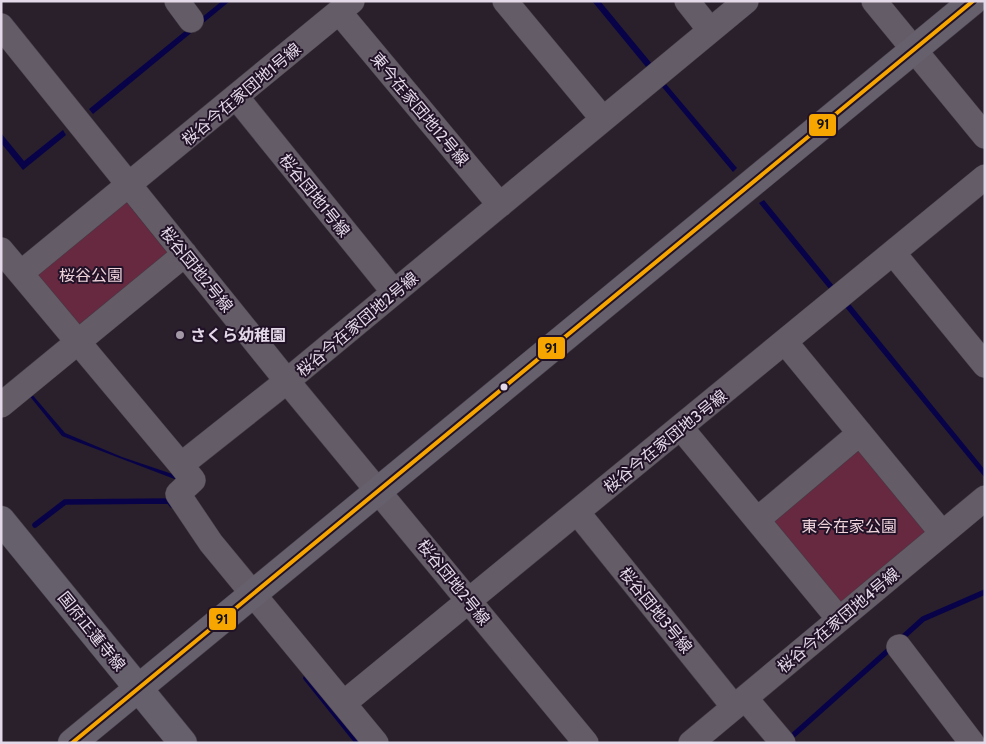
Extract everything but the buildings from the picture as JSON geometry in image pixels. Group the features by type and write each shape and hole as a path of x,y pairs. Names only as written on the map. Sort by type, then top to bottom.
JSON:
{"main road":[{"path":"72,743 973,1"},
{"name":"国府正蓮寺線","path":"1,520 183,743"}],"street":[{"path":"505,1 603,119"},
{"path":"687,1 710,30"},
{"name":"桜谷今在家団地2号線","path":"181,465 287,381 746,1"},
{"path":"874,1 985,136"},
{"name":"桜谷今在家団地1号線","path":"21,273 130,186 346,7"},
{"name":"東今在家団地12号線","path":"346,7 500,205"},
{"name":"桜谷団地2号線","path":"1,26 287,381 586,743"},
{"name":"桜谷団地1号線","path":"237,98 394,292"},
{"name":"桜谷今在家団地3号線","path":"344,703 894,254 985,177"},
{"path":"1,250 193,480 178,494 211,543 376,743"},
{"path":"1,405 184,254"},
{"path":"894,254 985,365"},
{"path":"785,342 942,533"},
{"path":"681,428 839,619"},
{"path":"757,520 860,433"},
{"name":"桜谷今在家団地4号線","path":"691,743 985,498"},
{"name":"桜谷団地3号線","path":"577,512 740,702 783,743"},
{"path":"899,647 972,743"}],"green space":[{"name":"桜谷公園","path":"124,199 170,256 86,327 75,324 39,281 39,269"},
{"name":"東今在家公園","path":"857,444 926,529 926,538 846,605 837,604 768,519"}],"shaded area":[{"path":"222,1 230,1 93,114 89,109"},
{"path":"592,1 600,1 652,64 647,68"},
{"path":"666,84 737,168 733,172 662,87"},
{"path":"63,130 66,135 23,170 1,143 1,133 24,161"},
{"path":"764,200 834,286 830,290 759,203"},
{"path":"850,304 985,470 985,478 845,307"},
{"path":"30,392 65,433 122,457 187,479 177,480 62,436 28,394"}],"waterway":[{"path":"35,525 65,502 169,501 172,505"},
{"path":"902,638 923,619 985,592"},
{"path":"789,739 892,647"},
{"path":"306,678 358,743"}],"transit line":[{"name":"91","path":"72,743 973,1"}],"place":[{"name":"さくら幼稚園","path":"180,335"}]}
